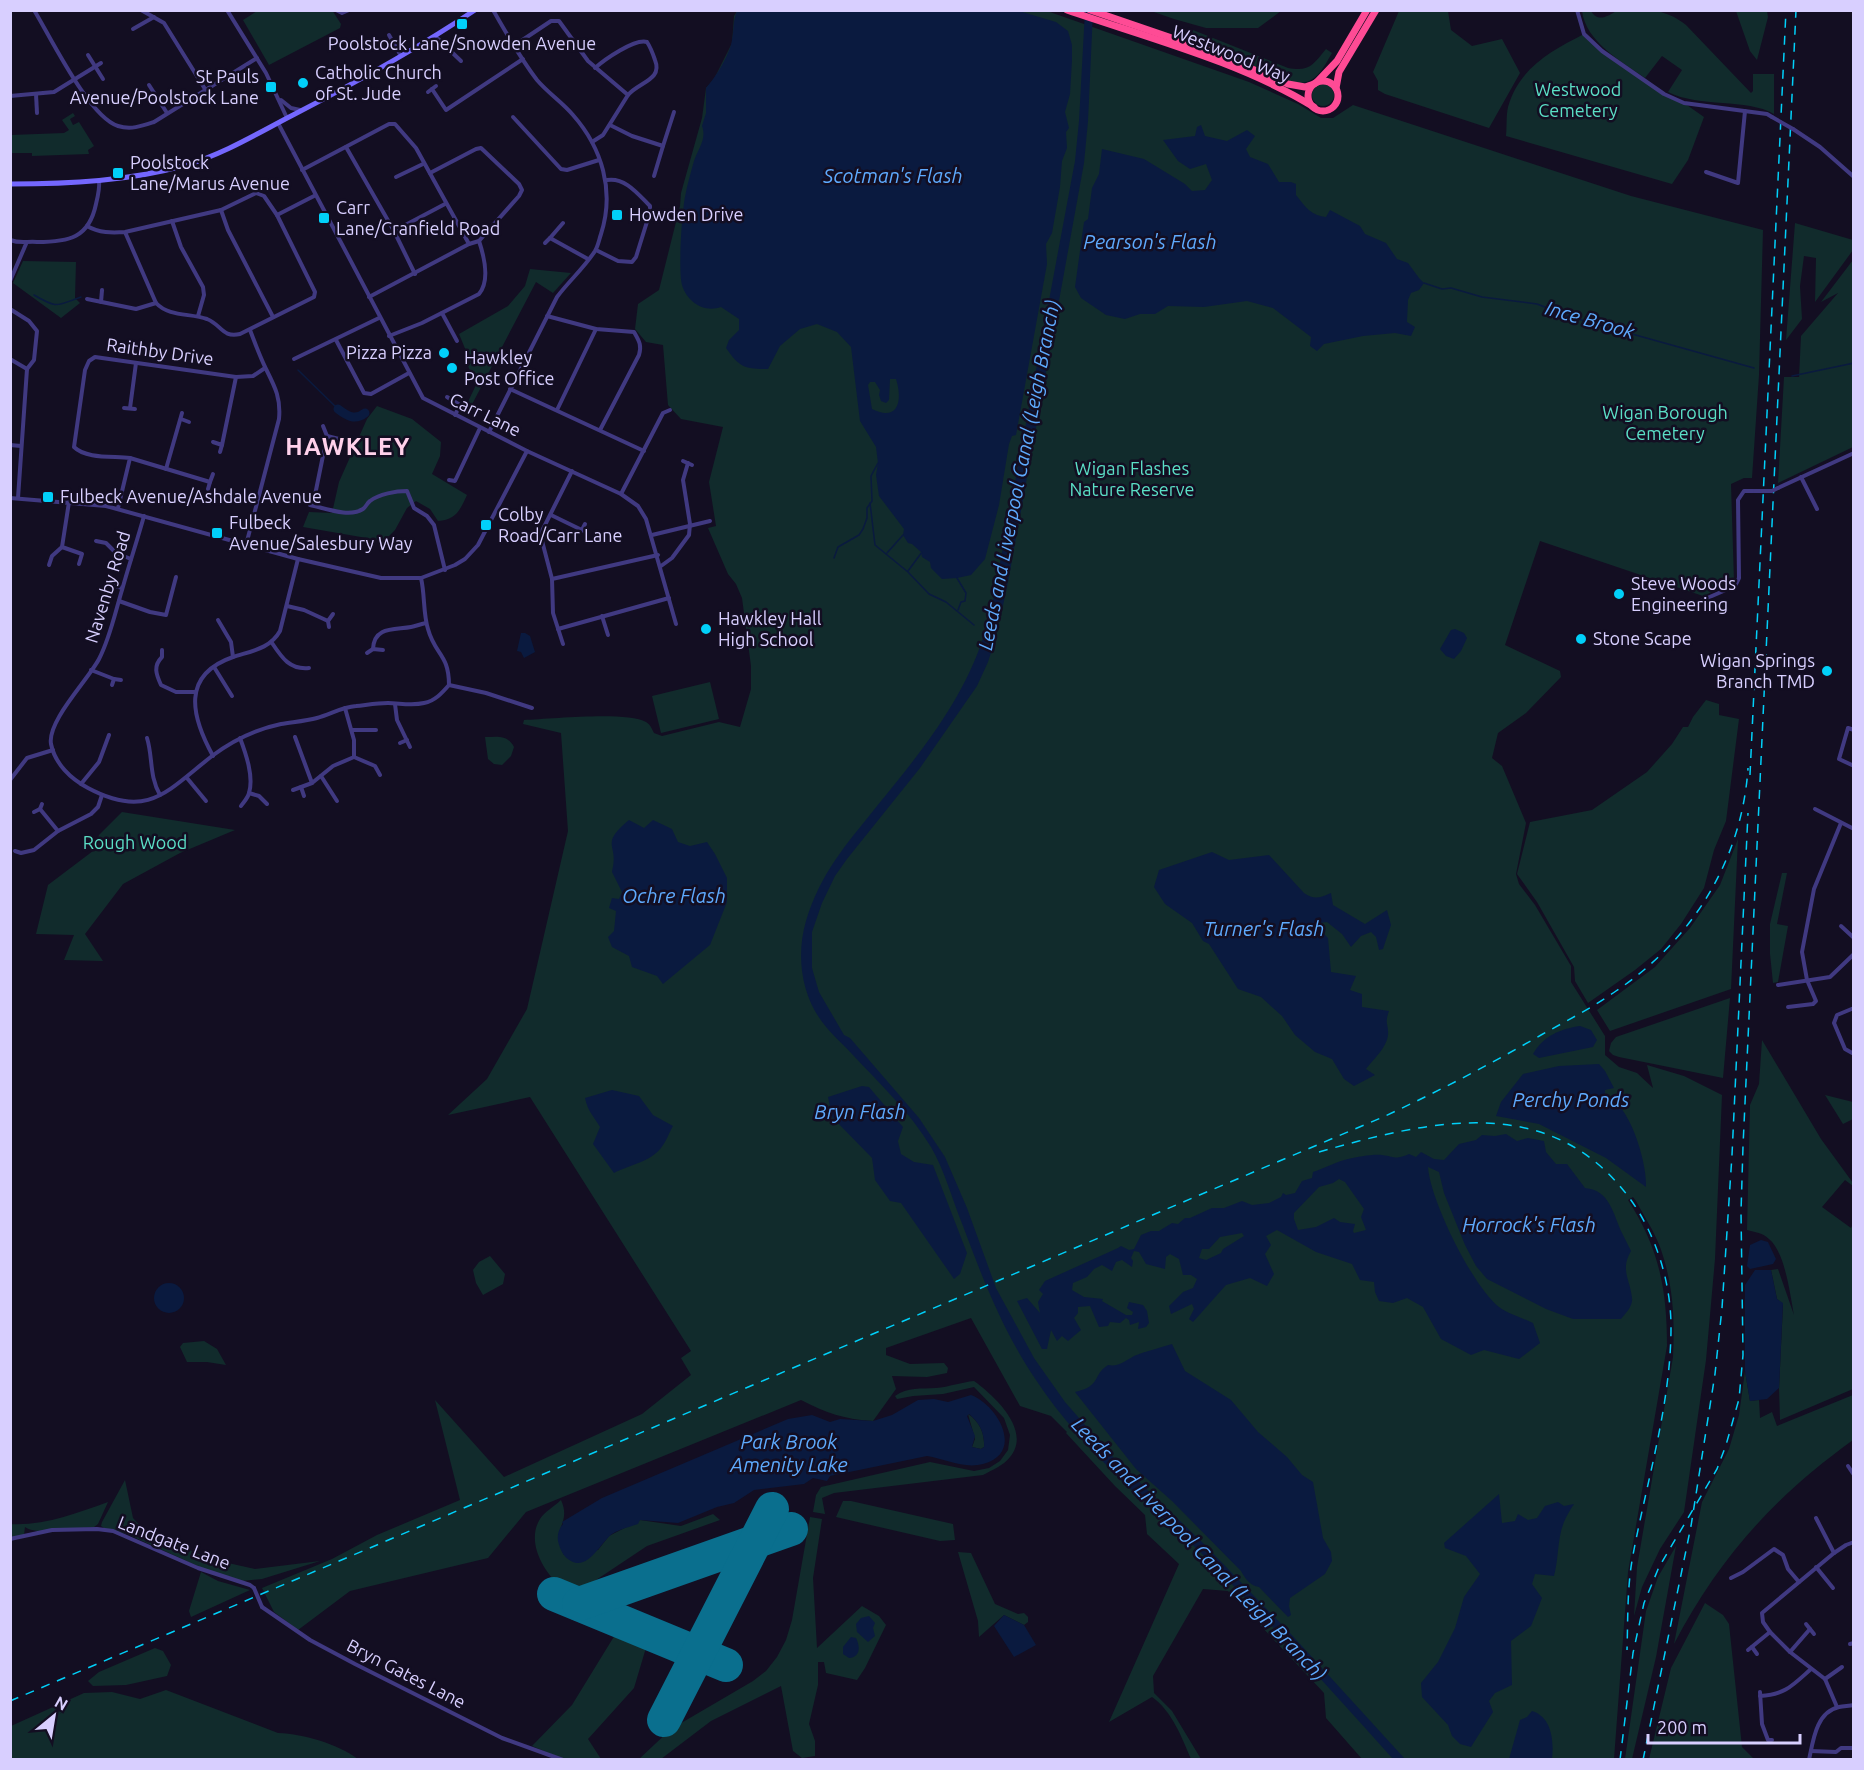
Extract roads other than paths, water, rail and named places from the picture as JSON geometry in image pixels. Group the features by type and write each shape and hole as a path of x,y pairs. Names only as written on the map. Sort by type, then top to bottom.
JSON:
{"highway":[{"name":"Westwood Way","path":"1090,10 1106,19 1287,92 1314,107"},
{"path":"1368,10 1337,61 1308,95 1314,107 1323,110 1332,107 1337,100 1336,88 1339,72 1376,10"},
{"name":"Westwood Way","path":"1070,12 1106,19 1204,49 1288,84 1305,87 1316,83"},
{"path":"1316,83 1329,82 1336,88"}],"main road":[{"path":"10,183 45,184 99,180 149,173 206,159 401,56 470,12"}],"street":[{"path":"34,10 96,110 117,126 141,127 257,58"},
{"path":"141,10 164,23 205,89"},
{"path":"228,10 277,94 287,118"},
{"path":"336,10 342,13 349,10"},
{"path":"489,432 557,297 576,277 596,250 608,204 607,180 592,142 574,116 545,90 492,10"},
{"path":"1577,10 1584,34 1602,51 1664,94 1684,103 1772,117 1820,147 1854,177"},
{"path":"133,29 154,16"},
{"path":"515,45 551,21 561,22 588,61 628,95"},
{"path":"388,35 401,56"},
{"path":"434,36 460,61"},
{"path":"592,142 603,135 628,95 658,71 647,42 638,41 595,68"},
{"path":"88,55 103,79"},
{"path":"432,89 446,110 523,59"},
{"path":"10,96 54,92 101,63"},
{"path":"149,85 167,113"},
{"path":"36,94 37,113"},
{"path":"277,94 291,108 302,110"},
{"path":"1706,172 1738,183 1745,111"},
{"path":"654,176 674,112"},
{"path":"513,117 561,169 567,170 599,160"},
{"name":"Carr Lane","path":"278,123 314,196 423,398 527,451 621,494 642,510 658,555 676,624"},
{"path":"302,170 389,124 395,124 416,148 469,244"},
{"path":"610,125 632,136 663,146"},
{"path":"346,147 394,231 415,274"},
{"path":"369,297 469,244 479,241 522,190 519,184 482,148 430,172"},
{"path":"396,177 423,164"},
{"path":"10,240 27,244 59,242 81,233 94,214 99,180"},
{"path":"596,250 618,261 632,262 636,257 650,212 650,206 627,184 619,180 607,180"},
{"path":"87,226 94,230 112,233 125,232 221,210 256,193 264,196 277,215 315,292 311,300 250,330 231,336 225,334 214,323 198,316 161,309 156,303 125,232"},
{"path":"277,215 314,196"},
{"path":"394,231 446,204"},
{"path":"221,210 228,230 273,317"},
{"path":"172,221 181,247 203,286 204,296 198,316"},
{"path":"545,243 563,223"},
{"path":"550,238 588,260"},
{"path":"390,336 442,314 479,294 484,288 483,254 479,241"},
{"path":"10,281 27,244"},
{"path":"101,302 102,290"},
{"path":"87,299 136,309 156,303"},
{"path":"10,309 29,321 37,331 34,360 27,369 18,498"},
{"path":"442,314 457,341"},
{"path":"547,316 596,329 634,332 641,347 639,356 600,430"},
{"path":"294,358 380,318"},
{"path":"557,410 596,329"},
{"path":"246,545 279,419 279,396 250,330"},
{"path":"336,340 364,393 371,394 409,373"},
{"name":"Raithby Drive","path":"210,482 130,458 87,454 74,447 85,370 89,361 95,357 236,376 254,376 265,368"},
{"path":"10,359 27,369"},
{"path":"124,408 132,409 136,363"},
{"path":"220,452 236,376"},
{"path":"510,389 644,451"},
{"path":"447,397 460,405 455,416"},
{"path":"621,494 663,413 670,410"},
{"path":"166,469 182,412"},
{"path":"181,419 189,422"},
{"path":"323,426 327,436 315,495 310,505 343,512 352,511 363,509 370,501 381,496 407,491 414,508 427,516 434,525 445,570"},
{"path":"448,480 455,481 480,428"},
{"path":"327,436 343,440"},
{"path":"213,442 222,445"},
{"path":"10,445 21,446"},
{"path":"10,498 117,508 298,559 381,578 421,578 445,570 465,559 478,545 527,451"},
{"path":"1682,609 1735,586 1737,583 1739,578 1738,500 1744,491 1772,491 1854,453"},
{"path":"117,508 130,458"},
{"path":"661,567 672,558 689,535 690,525 683,480 688,463"},
{"path":"563,644 553,613 552,579 541,537 572,471"},
{"path":"208,489 213,474"},
{"path":"1802,477 1816,509"},
{"path":"50,566 52,556 62,547 69,502"},
{"path":"551,514 584,531 585,524"},
{"name":"Navenby Road","path":"53,750 51,732 99,660 108,638 144,516"},
{"path":"652,535 710,521"},
{"path":"96,541 106,543 116,553 131,559"},
{"path":"62,547 82,554 79,564"},
{"path":"552,579 658,555"},
{"path":"213,756 200,730 195,708 195,692 205,672 233,657 272,643 280,632 298,559"},
{"path":"119,601 166,615 176,577"},
{"path":"10,780 27,758 53,750 62,767 81,784 102,795 126,802 151,799 187,778 213,756 240,738 270,727 315,718 345,708 388,703 423,704 434,700 449,685 449,672 446,660 433,643 426,623 421,578"},
{"path":"106,583 122,588"},
{"path":"558,629 669,598"},
{"path":"287,606 304,610 328,621"},
{"path":"329,627 328,621 333,614"},
{"path":"602,616 608,635"},
{"path":"218,620 231,642 233,657"},
{"path":"373,648 377,636 386,629 413,627 426,623"},
{"path":"272,643 282,659 292,666 301,669 309,668"},
{"path":"367,652 373,648 383,650"},
{"path":"162,650 162,657 155,669 161,685 176,692 195,692"},
{"path":"214,667 232,696"},
{"path":"91,670 121,680"},
{"path":"112,685 114,679"},
{"path":"449,685 486,693 532,708"},
{"path":"395,704 397,720 410,747"},
{"path":"345,708 354,740 354,757"},
{"path":"1854,730 1848,728 1839,759 1854,766"},
{"path":"352,730 376,730"},
{"path":"81,784 99,762 103,743 109,735"},
{"path":"295,737 312,783"},
{"path":"147,738 151,771 160,795"},
{"path":"240,738 249,765 249,794 241,806"},
{"path":"400,743 407,740"},
{"path":"149,746 157,744"},
{"path":"293,790 312,783 333,766 354,757 375,766 380,775"},
{"path":"321,776 337,801"},
{"path":"187,778 206,801"},
{"path":"301,787 304,796"},
{"path":"195,799 200,794"},
{"path":"249,794 259,796 267,804"},
{"path":"15,851 21,853 34,850 58,831 91,814 98,807 102,795"},
{"path":"34,812 41,807 58,831"},
{"path":"1815,809 1854,829"},
{"path":"1788,1007 1816,1003 1802,952 1814,889 1841,823"},
{"path":"1841,926 1854,938"},
{"path":"1778,985 1830,977 1854,954"},
{"path":"1854,1008 1837,1015 1834,1023 1845,1049 1854,1054"},
{"path":"1848,1466 1854,1475"},
{"path":"1816,1518 1834,1553"},
{"name":"Landgate Lane","path":"10,1539 52,1530 97,1529 113,1532 198,1568 254,1588"},
{"path":"1837,1707 1825,1680 1790,1652 1770,1632 1763,1622 1762,1613 1834,1553 1854,1542"},
{"path":"1731,1578 1774,1549 1783,1555 1788,1569 1799,1582"},
{"path":"1816,1567 1833,1588"},
{"name":"Bryn Gates Lane","path":"254,1588 262,1607 310,1640 502,1738 563,1760"},
{"path":"1806,1624 1814,1634"},
{"path":"1790,1652 1810,1629"},
{"path":"1757,1654 1750,1649 1770,1632"},
{"path":"1825,1680 1842,1667"},
{"path":"1772,1740 1768,1740 1762,1724 1760,1694 1776,1695 1788,1690 1811,1669"},
{"path":"1809,1760 1819,1722 1827,1712 1837,1707 1854,1705"},
{"path":"1811,1751 1836,1752 1841,1748 1854,1748"}],"water":[{"name":"Scotman's Flash","path":"737,11 1019,11 1056,22 1068,31 1072,45 1070,94 1065,112 1069,128 1066,132 1067,148 1062,161 1052,233 1046,244 1047,264 1016,435 1012,436 1009,444 999,505 985,559 971,575 942,579 931,568 930,562 922,557 921,552 908,543 903,535 904,529 879,496 876,447 860,421 851,347 837,332 817,324 800,329 780,346 768,369 748,368 735,360 726,348 729,340 739,330 739,319 721,307 708,308 697,305 684,291 680,255 686,192 694,161 703,140 702,126 706,113 706,88 718,72 728,52","holes":["890,379 896,379 899,395 893,411 888,413 872,409 868,385 870,382 875,382 880,390 881,401 886,403 889,400"]},
{"name":"Leeds and Liverpool Canal (Leigh Branch)","path":"1085,11 1093,11 1084,163 1008,582 1001,615 997,617 996,637 977,686 920,768 835,876 812,932 812,968 819,992 844,1035 850,1038 919,1118 945,1157 967,1208 996,1288 1034,1358 1065,1402 1113,1457 1203,1543 1290,1633 1405,1759 1393,1759 1248,1601 1189,1541 1124,1483 1056,1408 1024,1362 1004,1325 986,1286 931,1147 904,1110 823,1023 810,1000 802,974 801,947 806,921 827,873 938,727 964,684 992,620 992,606 1075,161"},
{"name":"Pearson's Flash","path":"1201,125 1205,136 1227,141 1247,130 1255,136 1246,149 1250,157 1268,164 1279,182 1296,184 1296,195 1309,210 1326,217 1330,210 1360,226 1365,234 1386,243 1397,259 1408,263 1424,283 1419,290 1411,293 1408,300 1407,322 1415,327 1411,336 1395,333 1363,336 1324,344 1317,351 1310,346 1311,337 1273,308 1247,301 1204,307 1168,306 1155,314 1140,314 1125,319 1106,315 1081,298 1075,287 1084,222 1088,219 1092,188 1099,174 1102,149 1144,159 1185,184 1192,191 1205,190 1212,180 1206,164 1190,169 1178,161 1163,140 1195,136 1197,127"},
{"path":"1455,629 1464,633 1467,638 1454,659 1446,656 1440,649 1451,630"},
{"path":"521,633 530,636 535,652 524,658 521,652 517,651"},
{"name":"Ochre Flash","path":"629,820 644,828 653,820 672,829 678,842 690,846 707,842 727,878 727,902 710,945 663,984 657,976 632,967 629,956 612,947 608,937 614,931 616,911 609,908 612,898 619,899 622,892 612,872 614,855 612,840"},
{"name":"Turner's Flash","path":"1212,852 1229,860 1269,855 1304,893 1317,898 1331,893 1333,905 1365,924 1387,910 1391,925 1383,949 1379,950 1376,937 1371,932 1361,936 1351,947 1342,934 1327,922 1320,923 1318,928 1328,938 1331,972 1356,976 1350,990 1362,994 1362,1007 1389,1011 1387,1040 1366,1069 1375,1075 1354,1086 1344,1079 1332,1059 1315,1052 1295,1035 1282,1016 1261,997 1238,989 1209,944 1203,941 1192,923 1165,904 1154,887 1159,870"},
{"path":"1580,1026 1591,1030 1597,1040 1593,1047 1539,1058 1533,1054 1542,1042 1553,1034"},
{"name":"Perchy Ponds","path":"1599,1064 1614,1088 1605,1090 1605,1094 1622,1109 1635,1135 1644,1163 1646,1187 1606,1158 1539,1124 1496,1116 1501,1102 1523,1074 1559,1066"},
{"name":"Bryn Flash","path":"862,1086 869,1087 903,1127 898,1141 901,1154 914,1162 933,1165 967,1253 960,1274 954,1279 901,1203 890,1201 875,1180 872,1158 832,1117 828,1097"},
{"path":"612,1090 639,1096 653,1115 673,1126 656,1153 614,1173 593,1144 600,1127 589,1110 585,1098"},
{"name":"Horrock's Flash","path":"1506,1134 1517,1141 1528,1138 1544,1141 1546,1152 1556,1164 1567,1164 1585,1188 1600,1193 1610,1204 1631,1251 1626,1269 1632,1301 1621,1319 1573,1319 1546,1309 1487,1279 1476,1266 1465,1245 1444,1193 1439,1172 1428,1167 1444,1221 1477,1281 1499,1307 1533,1323 1540,1343 1519,1359 1484,1350 1471,1355 1441,1339 1423,1307 1407,1298 1393,1303 1379,1301 1374,1282 1360,1280 1352,1264 1316,1252 1277,1230 1266,1236 1271,1245 1265,1254 1274,1274 1267,1286 1250,1278 1226,1285 1193,1322 1189,1319 1194,1309 1192,1304 1171,1314 1169,1306 1183,1292 1193,1288 1197,1279 1191,1275 1183,1275 1179,1259 1170,1254 1166,1257 1165,1269 1146,1264 1139,1252 1134,1251 1131,1258 1132,1267 1122,1260 1116,1262 1112,1271 1102,1265 1094,1269 1087,1277 1073,1283 1072,1290 1084,1297 1103,1299 1102,1301 1126,1315 1132,1315 1133,1312 1127,1308 1129,1302 1143,1305 1147,1311 1149,1323 1146,1327 1138,1329 1139,1322 1130,1325 1126,1318 1120,1323 1110,1322 1108,1326 1099,1327 1090,1306 1078,1307 1078,1313 1074,1318 1081,1330 1068,1341 1062,1336 1057,1341 1051,1330 1047,1349 1042,1349 1017,1301 1027,1298 1040,1313 1038,1302 1043,1294 1039,1290 1045,1281 1121,1246 1129,1250 1134,1249 1141,1235 1159,1231 1172,1223 1178,1224 1185,1218 1212,1208 1224,1208 1242,1201 1252,1205 1269,1203 1281,1197 1283,1193 1286,1195 1295,1193 1302,1181 1312,1178 1313,1172 1339,1162 1374,1155 1398,1157 1409,1154 1416,1157 1421,1152 1434,1159 1444,1160 1459,1144 1476,1140 1482,1135","holes":["1339,1179 1345,1182 1364,1209 1361,1217 1366,1230 1354,1233 1355,1224 1340,1222 1334,1218 1316,1227 1298,1230 1294,1213 1319,1187","1242,1233 1244,1236 1223,1249 1221,1253 1206,1260 1199,1258 1202,1249 1209,1249 1220,1237"]},
{"path":"1761,1240 1768,1242 1776,1259 1773,1264 1750,1269 1747,1266 1750,1245"},
{"path":"1755,1270 1771,1270 1777,1299 1783,1303 1779,1388 1767,1399 1750,1401 1745,1371 1745,1285"},
{"path":"169,1283 179,1288 184,1298 179,1308 169,1313 159,1308 154,1298 159,1288"},
{"path":"1172,1344 1185,1371 1231,1400 1258,1432 1287,1457 1302,1475 1313,1482 1323,1538 1331,1552 1332,1561 1325,1574 1290,1598 1291,1615 1288,1617 1259,1587 1248,1581 1241,1571 1172,1501 1136,1469 1075,1392 1089,1387 1108,1365 1119,1364 1139,1354"},
{"name":"Park Brook Amenity Lake","path":"971,1395 990,1408 998,1418 1005,1440 1003,1450 996,1458 983,1464 969,1465 927,1456 830,1476 827,1481 813,1478 804,1484 754,1490 734,1503 717,1507 678,1523 640,1520 638,1524 612,1534 589,1559 583,1562 571,1561 560,1547 558,1536 562,1522 602,1498 788,1419 812,1415 830,1422 840,1419 873,1421 892,1415 918,1400 934,1399 948,1402","holes":["969,1414 982,1433 984,1447 981,1449 972,1447 975,1436 967,1416"]},
{"path":"1499,1494 1502,1523 1515,1521 1518,1514 1528,1520 1537,1518 1545,1506 1558,1502 1564,1506 1574,1504 1562,1528 1554,1576 1535,1574 1532,1584 1542,1598 1531,1626 1511,1641 1512,1685 1495,1693 1489,1701 1493,1712 1471,1747 1460,1744 1452,1736 1448,1725 1422,1697 1421,1683 1438,1662 1455,1628 1464,1597 1480,1574 1466,1556 1445,1548 1444,1543"},
{"path":"1004,1615 1024,1625 1036,1645 1014,1657 994,1626"},
{"path":"869,1616 875,1623 873,1628 875,1636 868,1642 857,1632 856,1624 861,1618"},
{"path":"851,1637 856,1638 858,1653 849,1658 843,1654 843,1647"},
{"path":"1532,1711 1544,1718 1548,1724 1553,1745 1552,1759 1509,1759 1520,1720"}],"waterway":[{"name":"Ince Brook","path":"1424,283 1482,297 1537,304 1571,317 1754,368"},
{"path":"34,295 57,305 81,297"},
{"name":"Ince Brook","path":"1792,376 1854,363"},
{"path":"298,370 338,409"},
{"path":"338,409 351,417 358,417 365,413"},
{"path":"834,558 838,547 859,535 863,529 867,518 867,508 872,501 871,476 878,463"},
{"path":"870,503 875,545 908,572 929,594 946,602 974,625"},
{"path":"887,553 903,535"},
{"path":"908,571 922,552"},
{"path":"957,578 966,593 965,601 961,602 958,610"}],"railway":[{"path":"1750,775 1786,10"},
{"path":"1620,1760 1633,1653 1644,1603 1659,1567 1717,1469 1739,1399 1743,1355 1741,1212 1743,1146 1796,10"},
{"path":"10,1701 1383,1117 1482,1068 1607,997 1643,971 1668,948 1690,922 1724,866 1736,834 1744,802 1748,768"},
{"path":"1643,1760 1691,1526 1715,1374 1722,1308 1732,1155 1748,813"},
{"path":"1319,1152 1361,1140 1447,1124 1488,1123 1528,1129 1566,1143 1601,1167 1633,1203 1642,1217 1656,1246 1665,1278 1670,1311 1670,1356 1663,1413 1631,1567 1627,1650"}],"place":[{"name":"Poolstock Lane/Snowden Avenue","path":"462,24"},
{"name":"Catholic Church of St. Jude","path":"303,83"},
{"name":"St Pauls Avenue/Poolstock Lane","path":"271,87"},
{"name":"Poolstock Lane/Marus Avenue","path":"118,173"},
{"name":"Howden Drive","path":"617,215"},
{"name":"Carr Lane/Cranfield Road","path":"324,218"},
{"name":"Pizza Pizza","path":"444,353"},
{"name":"Hawkley Post Office","path":"452,368"},
{"name":"Fulbeck Avenue/Ashdale Avenue","path":"48,497"},
{"name":"Colby Road/Carr Lane","path":"486,525"},
{"name":"Fulbeck Avenue/Salesbury Way","path":"217,533"},
{"name":"Steve Woods Engineering","path":"1619,594"},
{"name":"Hawkley Hall High School","path":"706,629"},
{"name":"Stone Scape","path":"1581,639"},
{"name":"Wigan Springs Branch TMD","path":"1827,671"}],"district":[{"name":"HAWKLEY","path":"348,447"}],"park label":[{"name":"Westwood Cemetery","path":"1578,100"},
{"name":"Wigan Borough Cemetery","path":"1665,423"},
{"name":"Wigan Flashes Nature Reserve","path":"1132,479"},
{"name":"Rough Wood","path":"135,843"}]}
